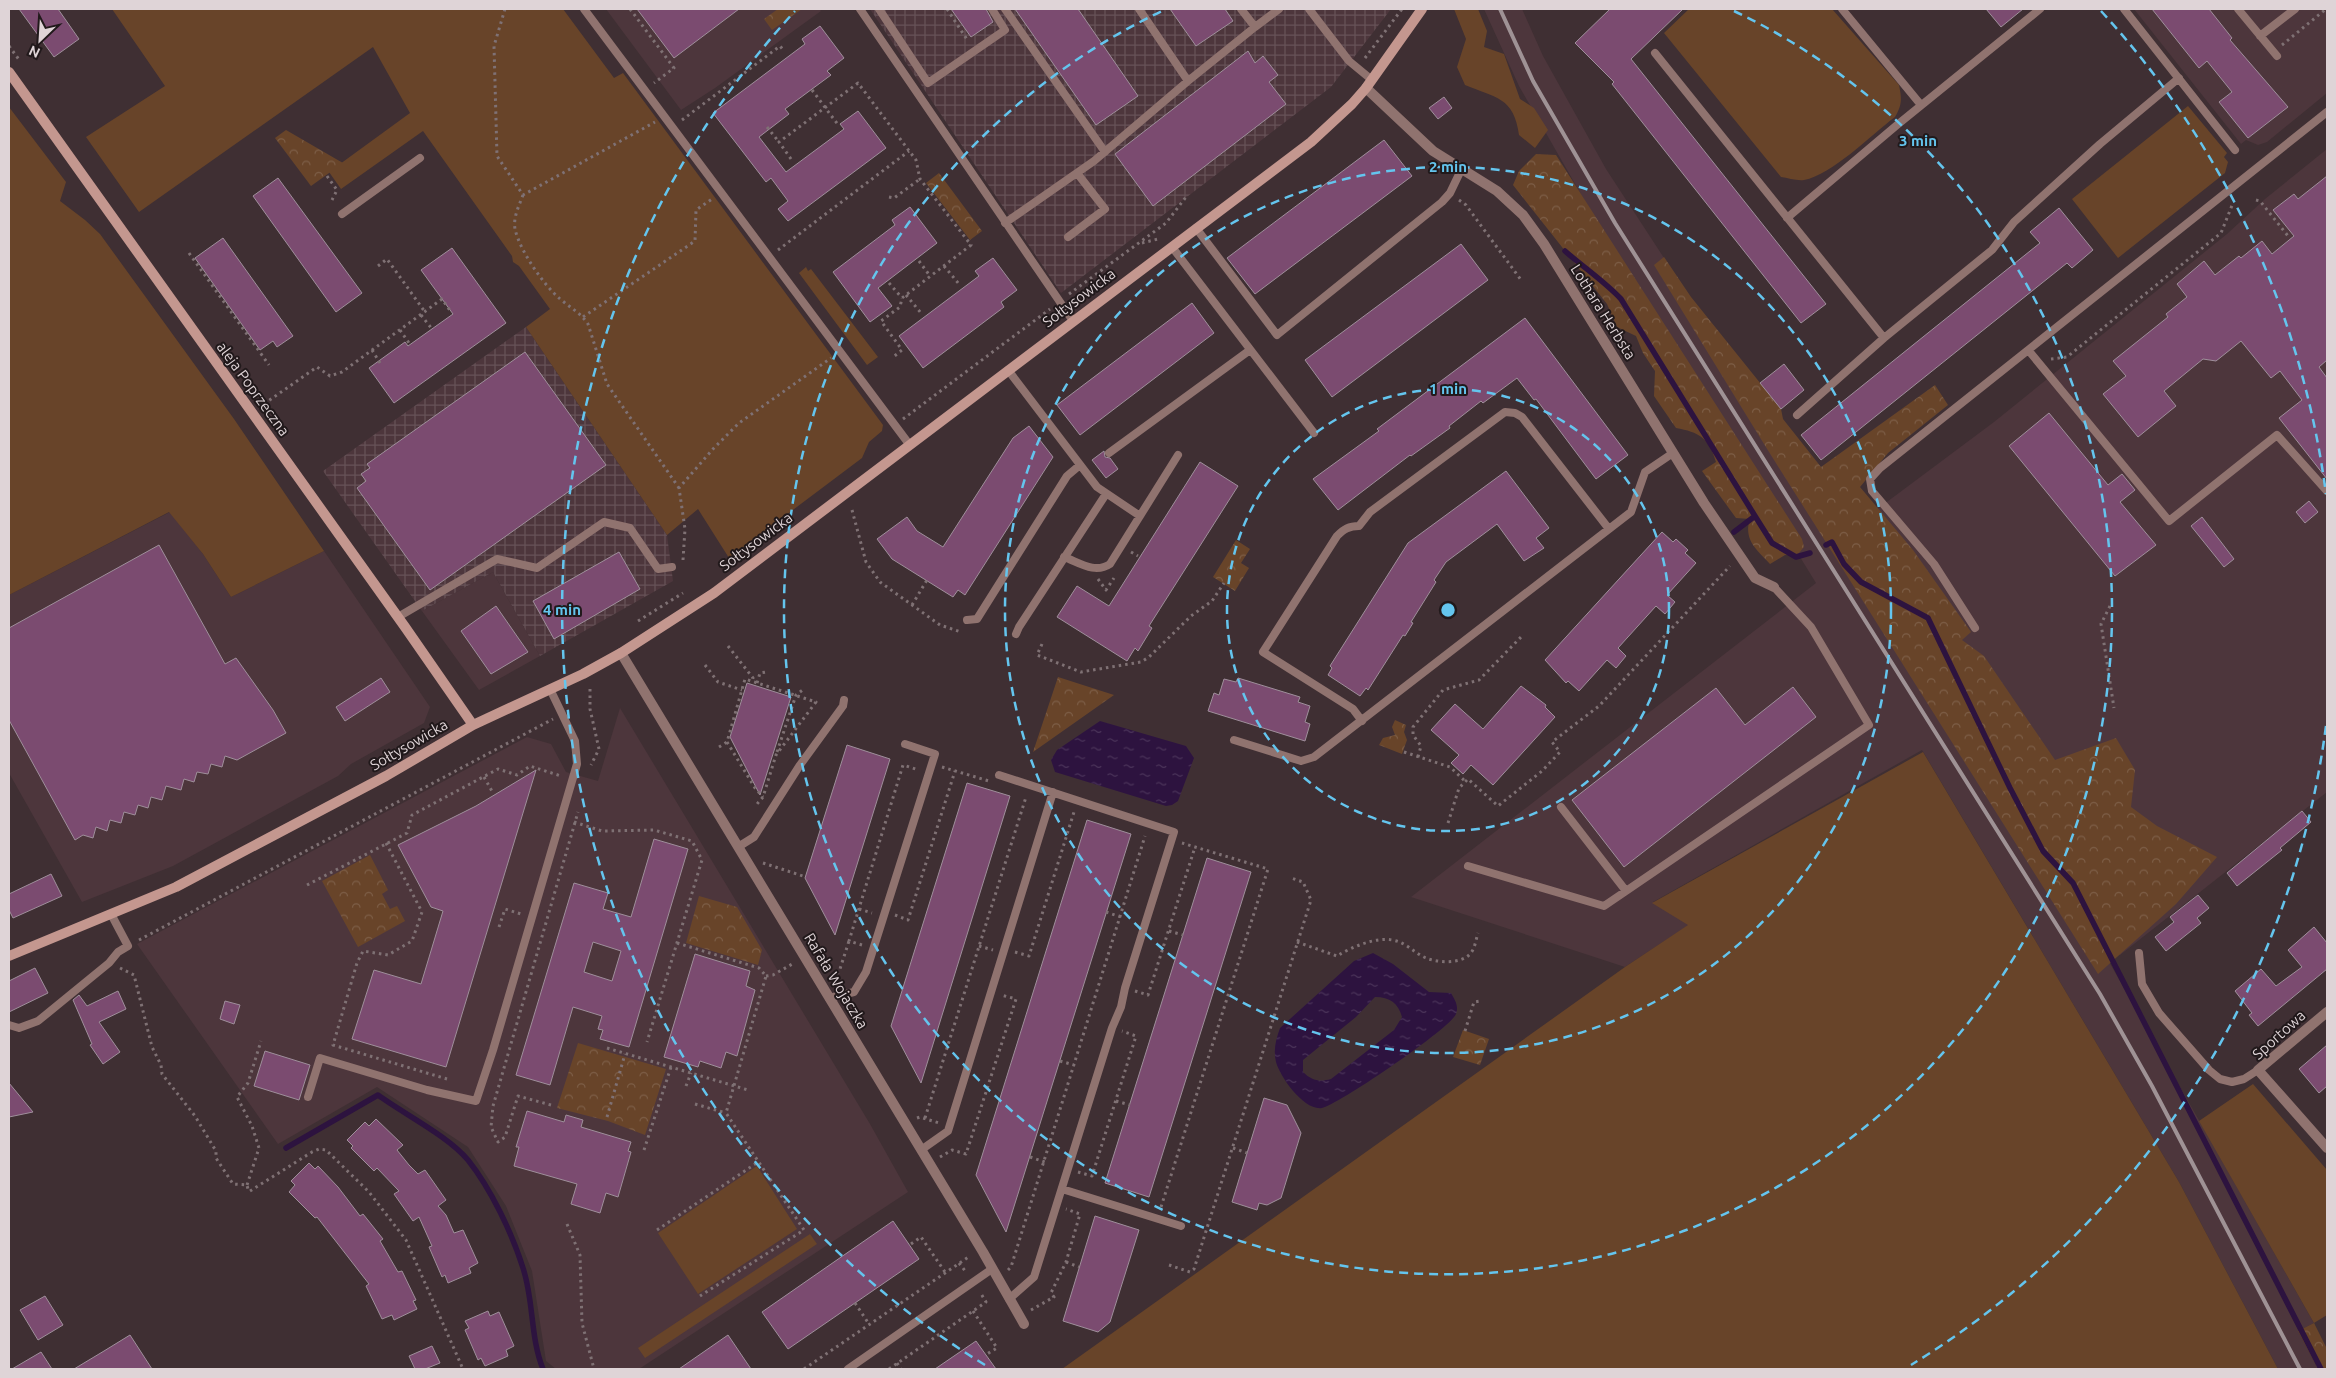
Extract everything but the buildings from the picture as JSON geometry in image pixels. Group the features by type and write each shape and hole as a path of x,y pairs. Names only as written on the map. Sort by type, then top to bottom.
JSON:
{"street":[{"name":"Sołtysowicka","path":"9,956 176,887 386,776 473,725 621,653 714,593 1311,142 1369,84 1422,9"},
{"name":"aleja Poprzeczna","path":"9,72 473,725"},
{"name":"Lothara Herbsta","path":"1369,84 1415,137 1432,151 1497,191 1523,215 1544,244 1673,453 1755,578 1774,587"},
{"name":"Rafała Wojaczka","path":"621,653 981,1248 1022,1320"},
{"name":"Sportowa","path":"2327,1012 2258,1070 2327,1148"}],"lane":[{"path":"584,9 909,444"},
{"path":"860,9 1073,321"},
{"path":"879,9 928,83 1005,30 992,9"},
{"path":"1005,9 1106,152"},
{"path":"1139,9 1188,81"},
{"path":"1241,9 1255,27"},
{"path":"1005,223 1106,152 1188,81 1279,9"},
{"path":"1309,9 1369,84"},
{"path":"1842,9 1921,106"},
{"path":"1787,218 2040,9"},
{"path":"2124,9 2235,150"},
{"path":"2238,9 2277,56"},
{"path":"2260,36 2295,9"},
{"path":"1655,54 1884,338"},
{"path":"1797,415 1884,338 1992,250 2014,222 2100,144 2179,78"},
{"path":"1975,628 1934,564 1872,491 1870,478 1880,468 2327,112"},
{"path":"342,214 420,158"},
{"path":"1196,228 1277,335 1442,202 1450,193 1462,168"},
{"path":"1068,237 1105,209 1077,173"},
{"path":"1172,247 1314,433"},
{"path":"1109,453 1250,350"},
{"path":"2029,350 2169,521 2277,435 2327,491"},
{"path":"1008,370 1097,488 1140,516"},
{"path":"1362,721 1352,709 1263,652 1336,536 1344,529 1350,526 1359,526 1370,512 1505,412 1515,413 1522,417 1609,529"},
{"path":"1234,740 1293,760 1307,761 1362,721 1631,512 1645,472 1673,453"},
{"path":"1064,556 1090,568 1102,570 1110,564 1178,455"},
{"path":"967,620 977,618 1067,476 1080,464"},
{"path":"1016,634 1064,556 1106,494"},
{"path":"398,617 497,559 536,568 604,522 630,528 658,569 672,567"},
{"path":"1468,866 1604,906 1869,725 1811,627 1774,587"},
{"path":"308,1097 320,1058 427,1090 476,1101 494,1050 577,764 575,741 550,689"},
{"path":"738,847 754,837 800,765 843,706 844,700"},
{"path":"829,998 854,992 866,972 935,754 905,744"},
{"path":"999,775 1174,832 1125,988 1121,1007 1112,1028 1034,1277 1009,1299"},
{"path":"921,1150 948,1131 1053,792"},
{"path":"1561,807 1626,891"},
{"path":"9,1025 18,1028 38,1021 109,963 118,952 128,946 111,914"},
{"path":"2140,953 2142,984 2159,1013 2209,1070 2220,1079 2232,1082 2258,1070"},
{"path":"1062,1188 1181,1226"},
{"path":"848,1369 974,1282 995,1273"}],"path":[{"path":"505,9 494,46 497,156 523,195"},
{"path":"630,9 674,68 645,90"},
{"path":"947,9 968,41"},
{"path":"1357,67 1379,42 1402,9"},
{"path":"2282,44 2326,9"},
{"path":"681,121 780,46 784,51"},
{"path":"779,142 858,83 916,160 920,179 971,245 906,294 902,298 900,307 881,322 902,350 892,358"},
{"path":"812,90 839,126"},
{"path":"664,116 523,195 515,216 515,229 526,256 558,297 583,316 588,324 607,384 679,488 685,529 683,566"},
{"path":"767,127 791,159"},
{"path":"778,250 910,151"},
{"path":"328,176 337,190 332,200"},
{"path":"889,197 894,198 920,179"},
{"path":"583,316 695,241 696,210 721,193"},
{"path":"895,425 1166,224 1186,197"},
{"path":"2041,366 2053,357 2068,357 2221,233 2234,202 2240,198"},
{"path":"2256,200 2288,236"},
{"path":"189,253 269,365"},
{"path":"378,266 387,260 425,312"},
{"path":"919,261 930,276"},
{"path":"944,266 959,284"},
{"path":"889,282 902,298"},
{"path":"906,294 921,314"},
{"path":"264,404 317,367 330,376 342,372 442,299 451,312"},
{"path":"421,315 432,328"},
{"path":"400,330 409,343"},
{"path":"372,350 380,363"},
{"path":"679,488 713,449 739,424 839,352"},
{"path":"852,510 866,562 880,582 940,625 962,632"},
{"path":"1130,551 1138,556"},
{"path":"1448,824 1460,788 1468,779 1498,806 1542,771 1560,752 1552,742 1599,706 1730,566"},
{"path":"912,604 927,580"},
{"path":"1042,644 1038,655 1081,672 1134,664 1149,656 1191,616 1212,602 1224,583"},
{"path":"638,621 684,593"},
{"path":"2110,606 2101,624 2114,708"},
{"path":"1418,757 1421,746 1413,735 1413,726 1439,694 1454,685 1479,680 1522,636"},
{"path":"728,646 753,678 752,681"},
{"path":"705,665 718,682 742,690"},
{"path":"757,683 760,673 766,672"},
{"path":"719,747 727,742 745,679 816,702 776,755"},
{"path":"589,770 598,749 590,709 590,689"},
{"path":"757,804 763,797 796,694 804,689"},
{"path":"128,946 562,714"},
{"path":"727,742 754,788 763,797"},
{"path":"1404,752 1450,767 1466,782"},
{"path":"830,978 839,972 903,765 929,773"},
{"path":"307,885 407,833 412,815 498,769 517,775 530,766 573,780"},
{"path":"858,909 884,915 892,914 908,920 955,771"},
{"path":"484,777 493,793"},
{"path":"925,1118 1027,794"},
{"path":"551,1104 518,1096 505,1137 498,1142 491,1127 493,1106 580,804"},
{"path":"1004,949 1029,956 1075,809"},
{"path":"562,818 602,831 654,830 692,841 702,860 647,1042"},
{"path":"995,1273 1011,1268 1147,831"},
{"path":"1158,1218 1268,869 1172,840"},
{"path":"386,843 422,912 412,941 388,955 363,951 357,963 333,1045 452,1081"},
{"path":"1125,988 1148,995 1195,847"},
{"path":"760,862 803,876"},
{"path":"1168,1265 1190,1272 1194,1269 1233,1148 1311,900 1304,882 1290,878"},
{"path":"1106,912 1121,917"},
{"path":"1169,931 1183,935"},
{"path":"1297,942 1337,956 1347,950 1380,940 1392,940 1401,942 1425,958 1437,961 1459,961 1471,953 1478,933"},
{"path":"849,941 873,948"},
{"path":"677,943 760,968 766,976"},
{"path":"109,963 134,975 152,1047 161,1065 162,1074 195,1116 216,1151 216,1158 233,1184 248,1189 312,1152 319,1149 326,1150 368,1192 406,1240 463,1369"},
{"path":"766,976 773,975 785,968"},
{"path":"726,1113 766,976"},
{"path":"938,1158 952,1150 966,1154 1016,999 991,991"},
{"path":"1465,1031 1474,1002 1480,1001"},
{"path":"1068,1169 1092,1176 1116,1101 1136,1036 1112,1028"},
{"path":"248,1189 259,1148 252,1126 236,1097 248,1083 261,1041"},
{"path":"607,1048 748,1090"},
{"path":"607,1117 626,1054"},
{"path":"1060,1060 1074,1065"},
{"path":"644,1150 671,1067"},
{"path":"686,1086 691,1072"},
{"path":"1116,1101 1130,1105"},
{"path":"695,1104 726,1113 804,1230 700,1296"},
{"path":"914,1119 920,1116 949,1126"},
{"path":"1233,1148 1247,1153"},
{"path":"1030,1157 1045,1162"},
{"path":"657,1230 758,1162"},
{"path":"1022,1320 1054,1297 1051,1293 1066,1262 1080,1214 1056,1206"},
{"path":"567,1224 580,1255 582,1323 594,1369"},
{"path":"911,1244 921,1237 945,1272"},
{"path":"804,1369 981,1248"},
{"path":"1066,1262 1079,1267"},
{"path":"889,1369 986,1302 974,1282 959,1263"},
{"path":"855,1303 869,1324"},
{"path":"973,1311 997,1348 987,1354"},
{"path":"897,1364 901,1369"}],"shaded area":[{"path":"606,9 819,9 821,11 715,88 681,110"},
{"path":"870,9 1391,9 1331,87 1061,293"},
{"path":"1484,9 1522,9 1543,56 1606,169 1844,534 1994,422 2227,234 2265,199 2327,149 2327,792 2120,955 2070,893 2314,1323 2298,1331 2318,1369 2278,1369 2179,1182 1922,750 1653,902 1689,925 1625,967 1411,897 1816,583 1637,292 1519,86"},
{"path":"2134,9 2327,9 2327,93 2267,142 2258,145 2246,140 2241,144"},
{"path":"526,327 667,535 673,581 540,656 493,572 422,611 323,471"},
{"path":"170,512 203,554 231,597 324,551 430,707 424,723 351,764 338,776 173,866 82,902 9,773 9,595"},
{"path":"493,572 540,656 479,690 422,611"},
{"path":"620,708 870,1124 908,1192 639,1369 556,1369 546,1361 532,1271 506,1206 468,1147 377,1087 278,1144 137,944 527,737 551,744 566,772 598,781"}],"green space":[{"path":"112,9 563,9 614,78 623,73 883,425 882,431 869,442 862,458 729,558 698,509 667,535 526,327 550,309 519,266 513,262 512,256 423,131 341,189 329,172 410,113 373,47 139,212 86,137 165,86"},
{"path":"778,9 802,9 772,30 764,19"},
{"path":"1454,9 1478,9 1487,31 1484,47 1504,54 1520,99 1534,108 1548,130 1535,148 1519,135 1517,122 1508,106 1494,97 1465,85 1457,67 1466,39"},
{"path":"1689,9 1832,9 1899,85 1901,102 1895,117 1827,171 1804,180 1781,177 1664,33"},
{"path":"2188,106 2227,153 2224,157 2228,162 2225,173 2118,258 2072,199"},
{"path":"9,107 66,182 60,201 100,234 234,419 324,551 231,597 203,554 169,512 9,595"},
{"path":"286,130 343,163 311,186 275,138"},
{"path":"1536,154 1556,155 1802,539 1804,547 1798,554 1785,555 1770,564 1752,544 1748,533 1750,519 1736,518 1702,471 1716,462 1710,447 1697,434 1676,428 1654,396 1655,371 1643,353 1636,336 1617,327 1607,304 1513,185 1519,171"},
{"path":"939,173 982,231 970,240 926,183"},
{"path":"1664,257 1691,297 1781,409 1783,419 1821,467 1935,385 1948,405 1888,453 1860,487 1913,550 1971,632 1962,640 1984,656 2055,760 2116,738 2135,770 2131,807 2157,826 2217,857 2176,904 2098,974 1764,444 1654,265"},
{"path":"806,267 808,271 811,269 878,357 867,365 799,273"},
{"path":"1236,540 1250,549 1241,563 1249,568 1235,591 1213,577"},
{"path":"1058,677 1114,695 1033,752"},
{"path":"1395,720 1406,725 1404,732 1407,740 1402,754 1379,745 1383,738 1395,735 1392,727"},
{"path":"1923,752 2179,1182 2278,1369 1062,1369 1625,967 1688,925 1652,903"},
{"path":"370,855 388,890 382,894 390,909 397,906 405,921 358,947 322,881"},
{"path":"699,896 737,907 762,950 758,965 686,943"},
{"path":"1463,1030 1489,1039 1480,1065 1453,1057"},
{"path":"578,1043 666,1069 645,1135 608,1121 557,1108"},
{"path":"2253,1084 2327,1170 2327,1315 2314,1323 2199,1121"},
{"path":"757,1166 797,1229 698,1294 658,1233"},
{"path":"810,1234 817,1244 645,1358 638,1348"},
{"path":"2314,1323 2327,1349 2327,1369 2318,1369 2298,1331"}],"water":[{"path":"1100,721 1186,746 1194,758 1178,801 1166,806 1055,772 1051,760 1057,750"},
{"path":"1373,953 1393,964 1429,992 1451,993 1456,1003 1457,1011 1449,1022 1435,1034 1393,1065 1332,1104 1322,1108 1315,1107 1301,1099 1282,1076 1275,1058 1277,1036 1280,1028 1354,961","holes":["1375,997 1393,1002 1400,1012 1402,1017 1394,1030 1331,1079 1316,1080 1303,1072 1303,1060 1356,1017"]}],"waterway":[{"path":"1565,251 1621,299 1755,516"},
{"path":"1734,532 1755,516 1772,543 1796,557 1810,553"},
{"path":"1826,545 1832,542 1844,564 1861,582 1928,618 2010,788 2043,851 2073,883 2321,1369"},
{"path":"286,1148 378,1095 449,1142 468,1160 477,1172 507,1226 526,1281 536,1344 543,1369"}],"railway":[{"path":"1500,9 1533,81 1615,223 2100,994 2152,1086 2300,1369"}]}
